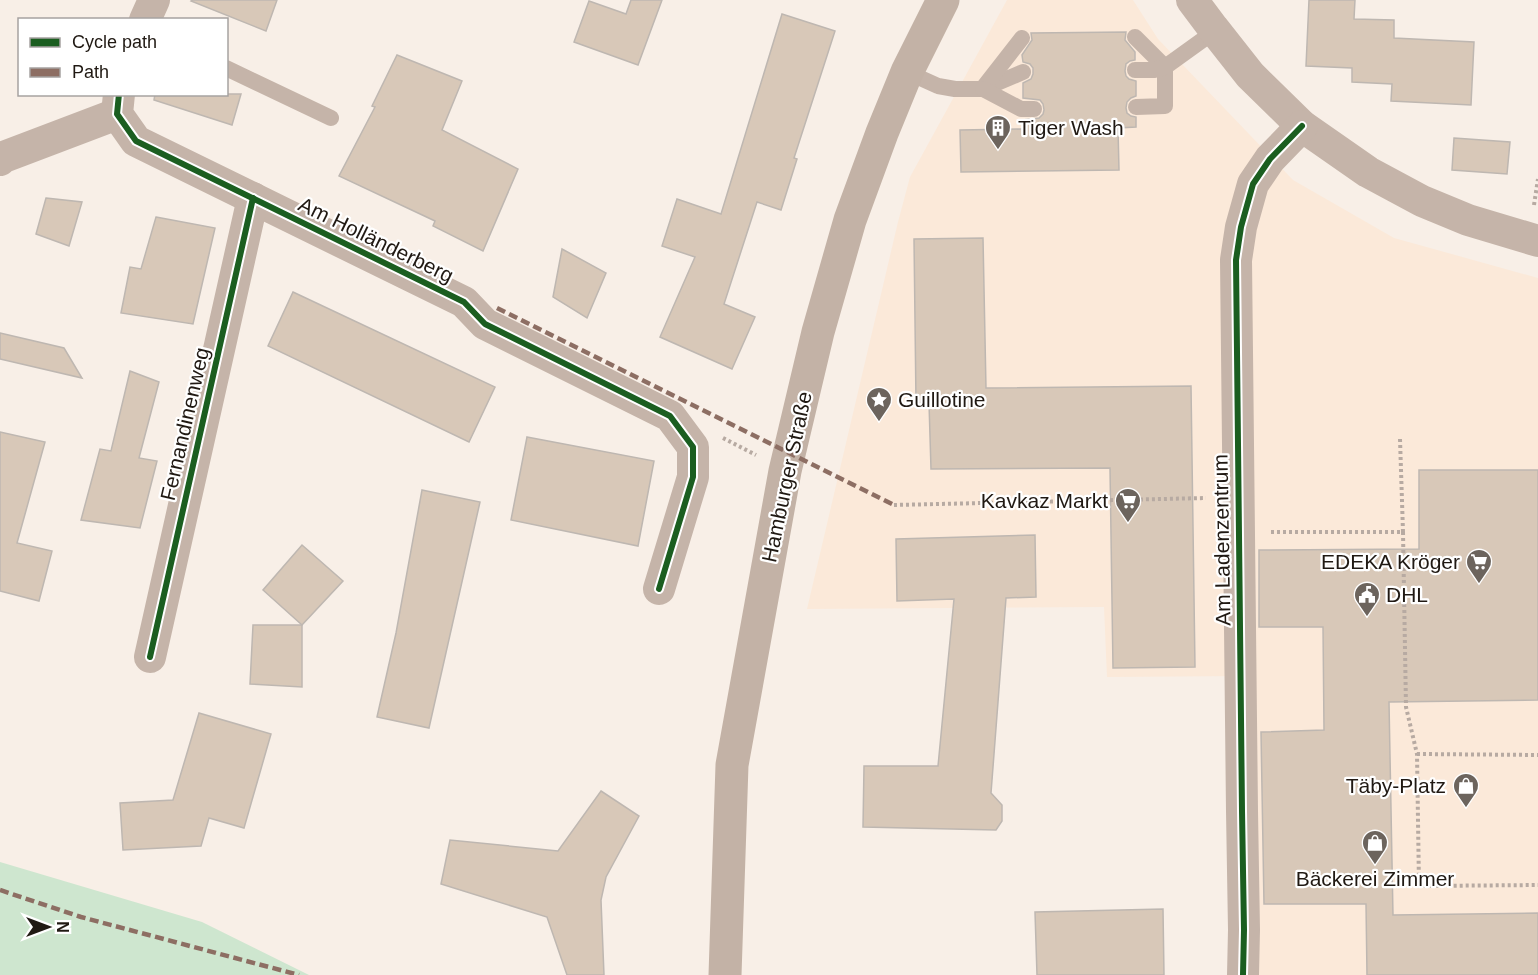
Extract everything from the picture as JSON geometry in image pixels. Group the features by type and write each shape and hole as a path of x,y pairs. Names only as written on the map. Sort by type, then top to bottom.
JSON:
{"main road":[{"name":"Hamburger Straße","path":"725,975 732,765 786,471 818,332 850,220 907,72 943,0"}],"street":[{"path":"146,18 154,0"},
{"path":"1192,0 1250,75 1302,126 1368,172 1422,201 1468,220 1538,241"},
{"path":"0,159 118,104"},
{"name":"Am Holländerberg","path":"118,104 136,141 464,302 485,324 670,416 693,447 693,477 659,589"},
{"name":"Am Ladenzentrum","path":"1244,975 1236,260 1241,227 1253,184 1270,159 1302,126"},
{"name":"Fernandinenweg","path":"150,657 252,198"}],"lane":[{"path":"1136,70 1154,70 1165,67 1215,31"},
{"path":"1135,37 1165,67 1165,106 1136,107"},
{"path":"983,89 1022,38"},
{"path":"228,69 331,118"},
{"path":"907,72 938,86 955,89 983,89 1023,72"},
{"path":"983,89 1021,109 1034,109"}],"path":[{"path":"717,435 786,471"},
{"path":"1400,439 1406,707 1418,754 1419,886 1538,885"},
{"path":"894,505 1238,498 1263,532 1402,532"},
{"path":"1418,754 1538,754"}],"shaded area":[{"path":"1007,0 1133,0 1158,39 1293,180 1394,238 1538,278 1538,975 1253,975 1248,676 1107,677 1104,607 807,609 910,177"}],"green space":[{"path":"0,862 202,922 309,975 0,975"}],"building":[{"path":"192,0 277,0 266,31"},
{"path":"631,0 662,0 638,65 574,42 589,1 626,14"},
{"path":"1309,0 1355,0 1354,19 1394,20 1394,38 1474,42 1471,105 1391,101 1392,84 1352,82 1352,68 1306,66"},
{"path":"782,14 835,31 794,158 797,159 781,210 757,202 724,304 755,317 732,369 660,337 695,257 662,246 677,199 721,214"},
{"path":"1126,32 1125,40 1135,52 1135,60 1126,64 1125,71 1129,79 1136,81 1136,96 1127,102 1126,108 1127,113 1136,117 1136,127 1118,128 1119,170 961,172 960,130 1024,129 1023,120 1039,118 1043,114 1043,104 1040,100 1023,98 1023,83 1031,79 1033,74 1033,68 1030,64 1023,62 1022,55 1032,40 1031,33"},
{"path":"397,55 462,81 442,130 518,169 483,251 433,226 435,221 339,176 375,107 372,106"},
{"path":"241,94 232,125 154,100 155,96"},
{"path":"1454,138 1510,142 1507,174 1452,170"},
{"path":"46,198 82,202 69,246 36,234"},
{"path":"156,217 215,228 193,324 121,313 130,267 141,269"},
{"path":"983,238 986,388 1191,386 1195,667 1113,668 1110,468 931,469 929,403 916,402 914,239"},
{"path":"562,249 606,273 587,318 553,297"},
{"path":"293,292 495,387 469,442 268,346"},
{"path":"0,333 64,348 82,378 0,359"},
{"path":"130,371 159,382 139,458 157,461 140,528 81,520 100,449 111,451"},
{"path":"0,432 45,442 17,543 52,551 39,601 0,591"},
{"path":"527,437 654,461 638,546 511,520"},
{"path":"1419,470 1538,470 1538,700 1389,702 1393,915 1538,913 1538,975 1367,975 1366,904 1264,904 1261,732 1324,730 1323,627 1259,627 1259,550 1419,549"},
{"path":"422,490 480,502 429,728 377,717 396,633"},
{"path":"1035,535 1036,597 1006,598 991,793 1002,805 1002,821 996,830 863,827 864,766 938,766 954,599 897,601 896,539"},
{"path":"302,545 343,581 302,625 263,590"},
{"path":"253,625 302,625 302,687 250,684"},
{"path":"199,713 271,734 244,828 209,818 201,846 123,850 120,803 173,800"},
{"path":"601,791 639,816 606,877 601,900 604,975 567,975 547,917 441,884 450,840 558,851"},
{"path":"1163,909 1164,975 1037,975 1035,912"}],"marked path":[{"path":"497,308 894,505"},
{"path":"0,890 81,917 299,975"}],"cycle path":[{"path":"119,96 117,114 136,141 464,302 485,324 670,416 693,447 693,477 659,589"},
{"path":"1243,975 1236,260 1241,227 1253,184 1270,159 1302,126"},
{"path":"150,657 253,198"}],"place":[{"name":"Tiger Wash","path":"998,151"},
{"name":"Guillotine","path":"879,423"},
{"name":"Kavkaz Markt","path":"1128,524"},
{"name":"EDEKA Kröger","path":"1479,585"},
{"name":"DHL","path":"1367,618"},
{"name":"Täby-Platz","path":"1466,809"},
{"name":"Bäckerei Zimmer","path":"1375,866"}]}
